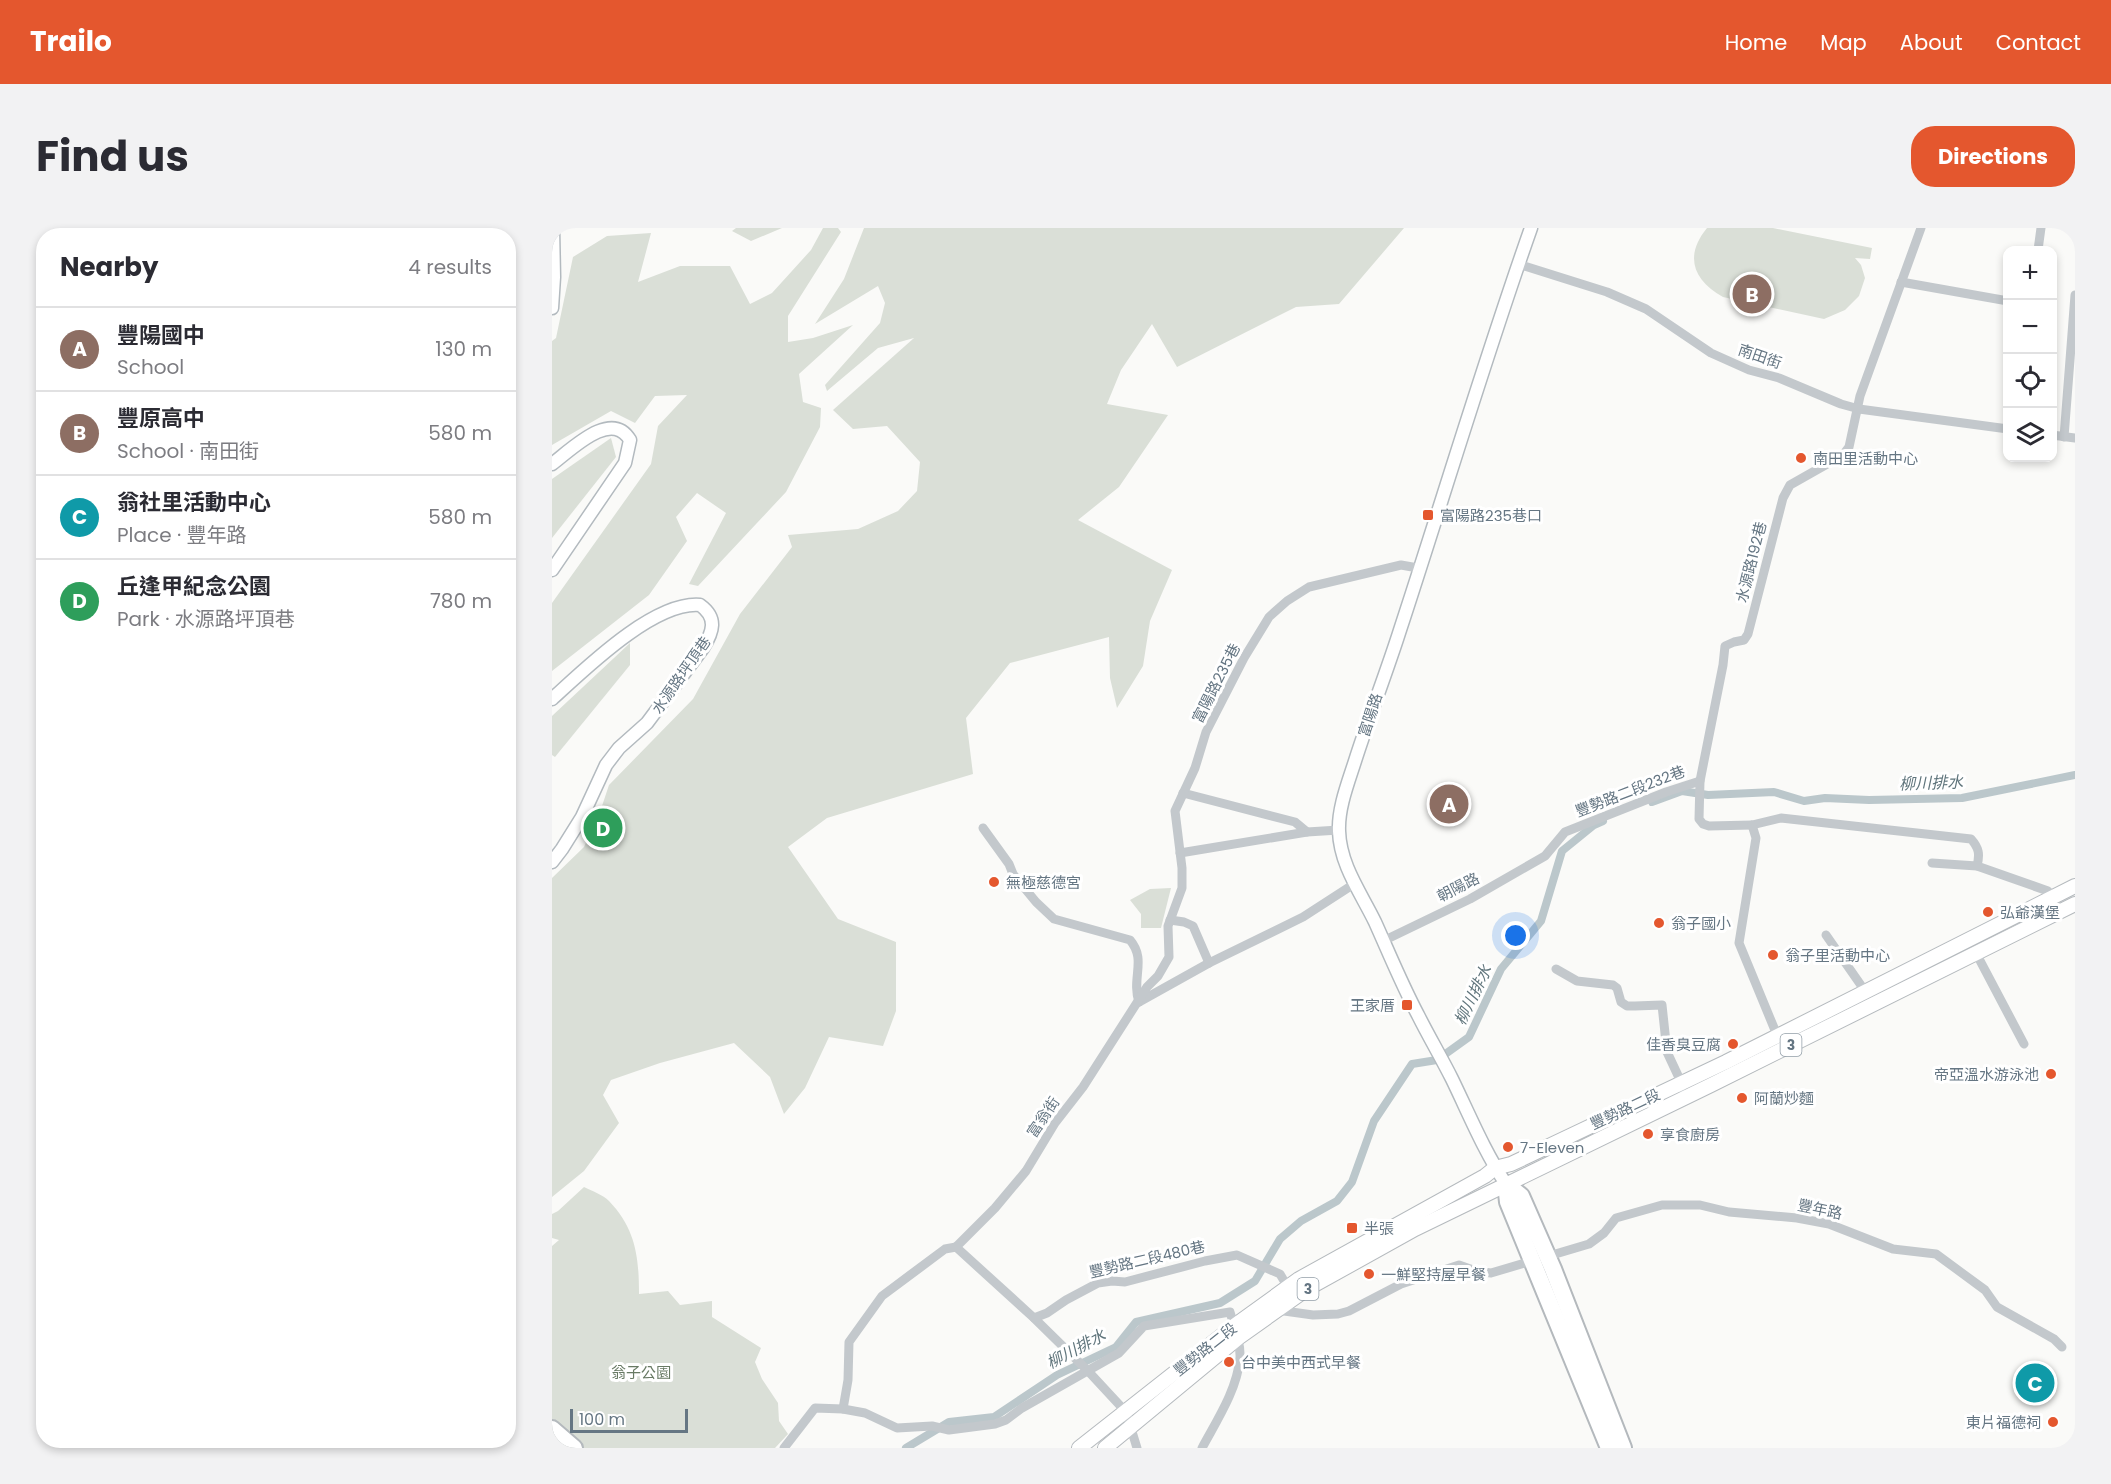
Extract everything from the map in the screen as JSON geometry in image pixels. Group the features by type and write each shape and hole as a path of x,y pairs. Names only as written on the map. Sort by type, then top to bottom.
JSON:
{"highway":[{"path":"1506,1184 1508,1202 1601,1411 1623,1448"},
{"path":"1601,1411 1609,1448"},
{"path":"552,1429 574,1448"}],"main road":[{"name":"豐勢路二段","path":"1105,1448 1236,1332 1277,1310 1291,1292 1414,1229 1681,1100 1865,992 2075,886"},
{"name":"豐勢路二段","path":"1079,1448 1291,1292 1495,1168 1511,1164 1681,1083 1780,1043 1976,952 2075,903"}],"street":[{"path":"552,308 553,228"},
{"name":"富陽路","path":"1506,1184 1495,1168 1354,884 1344,856 1339,830 1345,792 1368,718 1400,631 1418,568 1437,517 1531,228"},
{"name":"水源路192巷","path":"1752,825 1709,826 1703,824 1699,819 1700,781 1725,646 1744,640 1748,633 1783,498 1790,485 1843,455 1849,447 1860,396 1921,228"},
{"path":"2039,246 2041,228"},
{"name":"南田街","path":"1518,264 1607,292 1646,309 1711,352 1749,370 1779,378 1858,409 2003,428"},
{"path":"1901,282 2003,300"},
{"path":"2064,437 2075,295"},
{"path":"552,464 588,437 608,428 616,427 625,432 630,440 625,463 552,570"},
{"path":"2057,436 2075,438"},
{"name":"富陽路235巷","path":"1139,1002 1169,957 1170,920 1182,888 1175,811 1195,768 1206,732 1244,658 1269,616 1287,601 1310,587 1401,565 1418,568"},
{"name":"水源路坪頂巷","path":"552,699 622,638 673,608 700,604 712,616 714,626 703,648 647,723 619,748 606,765 582,817 552,862"},
{"name":"豐勢路二段232巷","path":"1545,856 1565,832 1700,781"},
{"path":"1183,793 1295,822 1307,832"},
{"path":"1780,1043 1739,943 1756,838 1752,825 1781,818 1971,839 1978,847 1980,857 1977,866"},
{"path":"983,828 1009,864 1013,874 1036,902 1054,919 1130,940 1137,949 1138,966 1135,983 1139,1002"},
{"path":"1180,853 1307,832 1339,830"},
{"name":"朝陽路","path":"1383,941 1470,899 1545,856"},
{"path":"1932,863 1977,866 2048,891 2050,898"},
{"name":"富翁街","path":"843,1409 848,1380 849,1342 873,1308 882,1296 945,1249 956,1247 995,1208 1026,1172 1055,1123 1083,1087 1139,1002 1209,963 1303,917 1354,884"},
{"path":"1170,920 1193,926 1209,963"},
{"path":"1826,935 1865,992"},
{"path":"1976,952 2025,1044"},
{"path":"1556,969 1577,981 1613,985 1617,988 1621,1002 1627,1006 1662,1005 1667,1052 1681,1083 1681,1100"},
{"name":"豐年路","path":"1552,1255 1593,1242 1616,1218 1662,1205 1700,1205 1730,1212 1819,1222 1893,1249 1936,1254 1985,1290 1997,1307 2062,1347"},
{"path":"956,1247 1034,1318 1126,1412 1137,1448"},
{"name":"豐勢路二段480巷","path":"1034,1318 1047,1313 1098,1283 1125,1282 1237,1255 1280,1274 1291,1292"},
{"path":"1277,1310 1313,1315 1338,1314 1418,1278 1459,1265 1476,1271 1491,1272 1528,1262"},
{"path":"784,1448 816,1408 843,1409 864,1413 897,1428 932,1426 949,1430 995,1424 1006,1420 1086,1369 1119,1353 1144,1326 1230,1312 1240,1358 1231,1391 1202,1448"}],"green space":[{"path":"736,228 782,228 751,241 732,231"},
{"path":"823,228 838,228 841,232 788,316 788,342 813,338 853,325 799,374 803,402 821,408 820,427 786,492 698,586 689,584 726,513 697,493 676,517 687,541 649,595 552,671 552,603 651,464 658,426 687,395 655,396 635,423 611,411 552,445 552,341 556,338 573,257 607,236 651,233 638,282 680,266 730,266 750,304 772,293 811,250"},
{"path":"864,228 1404,228 1339,304 1296,307 1177,367 1152,324 1121,370 1107,404 1168,415 1119,487 1078,520 1172,570 1150,621 1143,666 1117,708 1110,678 1109,637 1010,663 966,718 973,774 827,818 788,847 838,919 896,942 896,1011 883,1046 829,1037 805,1088 784,1114 770,1077 734,1043 660,1063 611,1080 603,1095 619,1123 584,1171 552,1197 552,878 584,847 609,785 693,699 740,614 792,547 788,535 858,529 898,511 917,491 920,462 887,426 853,429 833,410 914,338 878,348 827,391 825,385 880,323 885,303 878,286 815,324 844,279"},
{"path":"1707,228 1773,228 1872,248 1870,259 1855,258 1861,265 1865,278 1859,296 1845,310 1824,319 1723,297 1705,283 1695,267 1696,248"},
{"path":"611,438 616,457 552,538 552,479"},
{"path":"630,643 630,665 555,757 552,755 552,716"},
{"path":"1171,888 1161,928 1141,928 1141,914 1130,900 1150,889"},
{"name":"翁子公園","path":"584,1187 607,1199 625,1222 637,1256 639,1294 668,1291 680,1305 712,1301 712,1317 761,1348 755,1362 762,1379 778,1403 779,1421 788,1434 775,1448 552,1448 552,1246 559,1240 552,1238 552,1214"}],"waterway":[{"name":"柳川排水","path":"1652,802 1682,791 1708,795 1774,792 1804,801 1825,798 1869,800 1962,798 2075,775"},
{"name":"柳川排水","path":"906,1448 949,1422 994,1417 1057,1375 1116,1347 1136,1322 1220,1303 1255,1281 1280,1239 1301,1221 1337,1201 1352,1182 1374,1121 1412,1064 1437,1060 1469,1037 1501,969 1541,921 1562,851 1594,825 1603,821"}],"place":[{"name":"豐原高中","path":"1752,294"},
{"name":"南田里活動中心","path":"1801,458"},
{"name":"富陽路235巷口","path":"1428,515"},
{"name":"豐陽國中","path":"1449,804"},
{"name":"丘逢甲紀念公園","path":"603,828"},
{"name":"無極慈德宮","path":"994,882"},
{"name":"弘爺漢堡","path":"1988,912"},
{"name":"翁子國小","path":"1659,923"},
{"name":"翁子里活動中心","path":"1773,955"},
{"name":"王家厝","path":"1407,1005"},
{"name":"佳香臭豆腐","path":"1733,1044"},
{"name":"帝亞溫水游泳池","path":"2051,1074"},
{"name":"阿蘭炒麵","path":"1742,1098"},
{"name":"享食廚房","path":"1648,1134"},
{"name":"7-Eleven","path":"1508,1147"},
{"name":"半張","path":"1352,1228"},
{"name":"一鮮堅持屋早餐","path":"1369,1274"},
{"name":"台中美中西式早餐","path":"1229,1362"},
{"name":"翁社里活動中心","path":"2035,1383"},
{"name":"東片福德祠","path":"2053,1422"}]}
